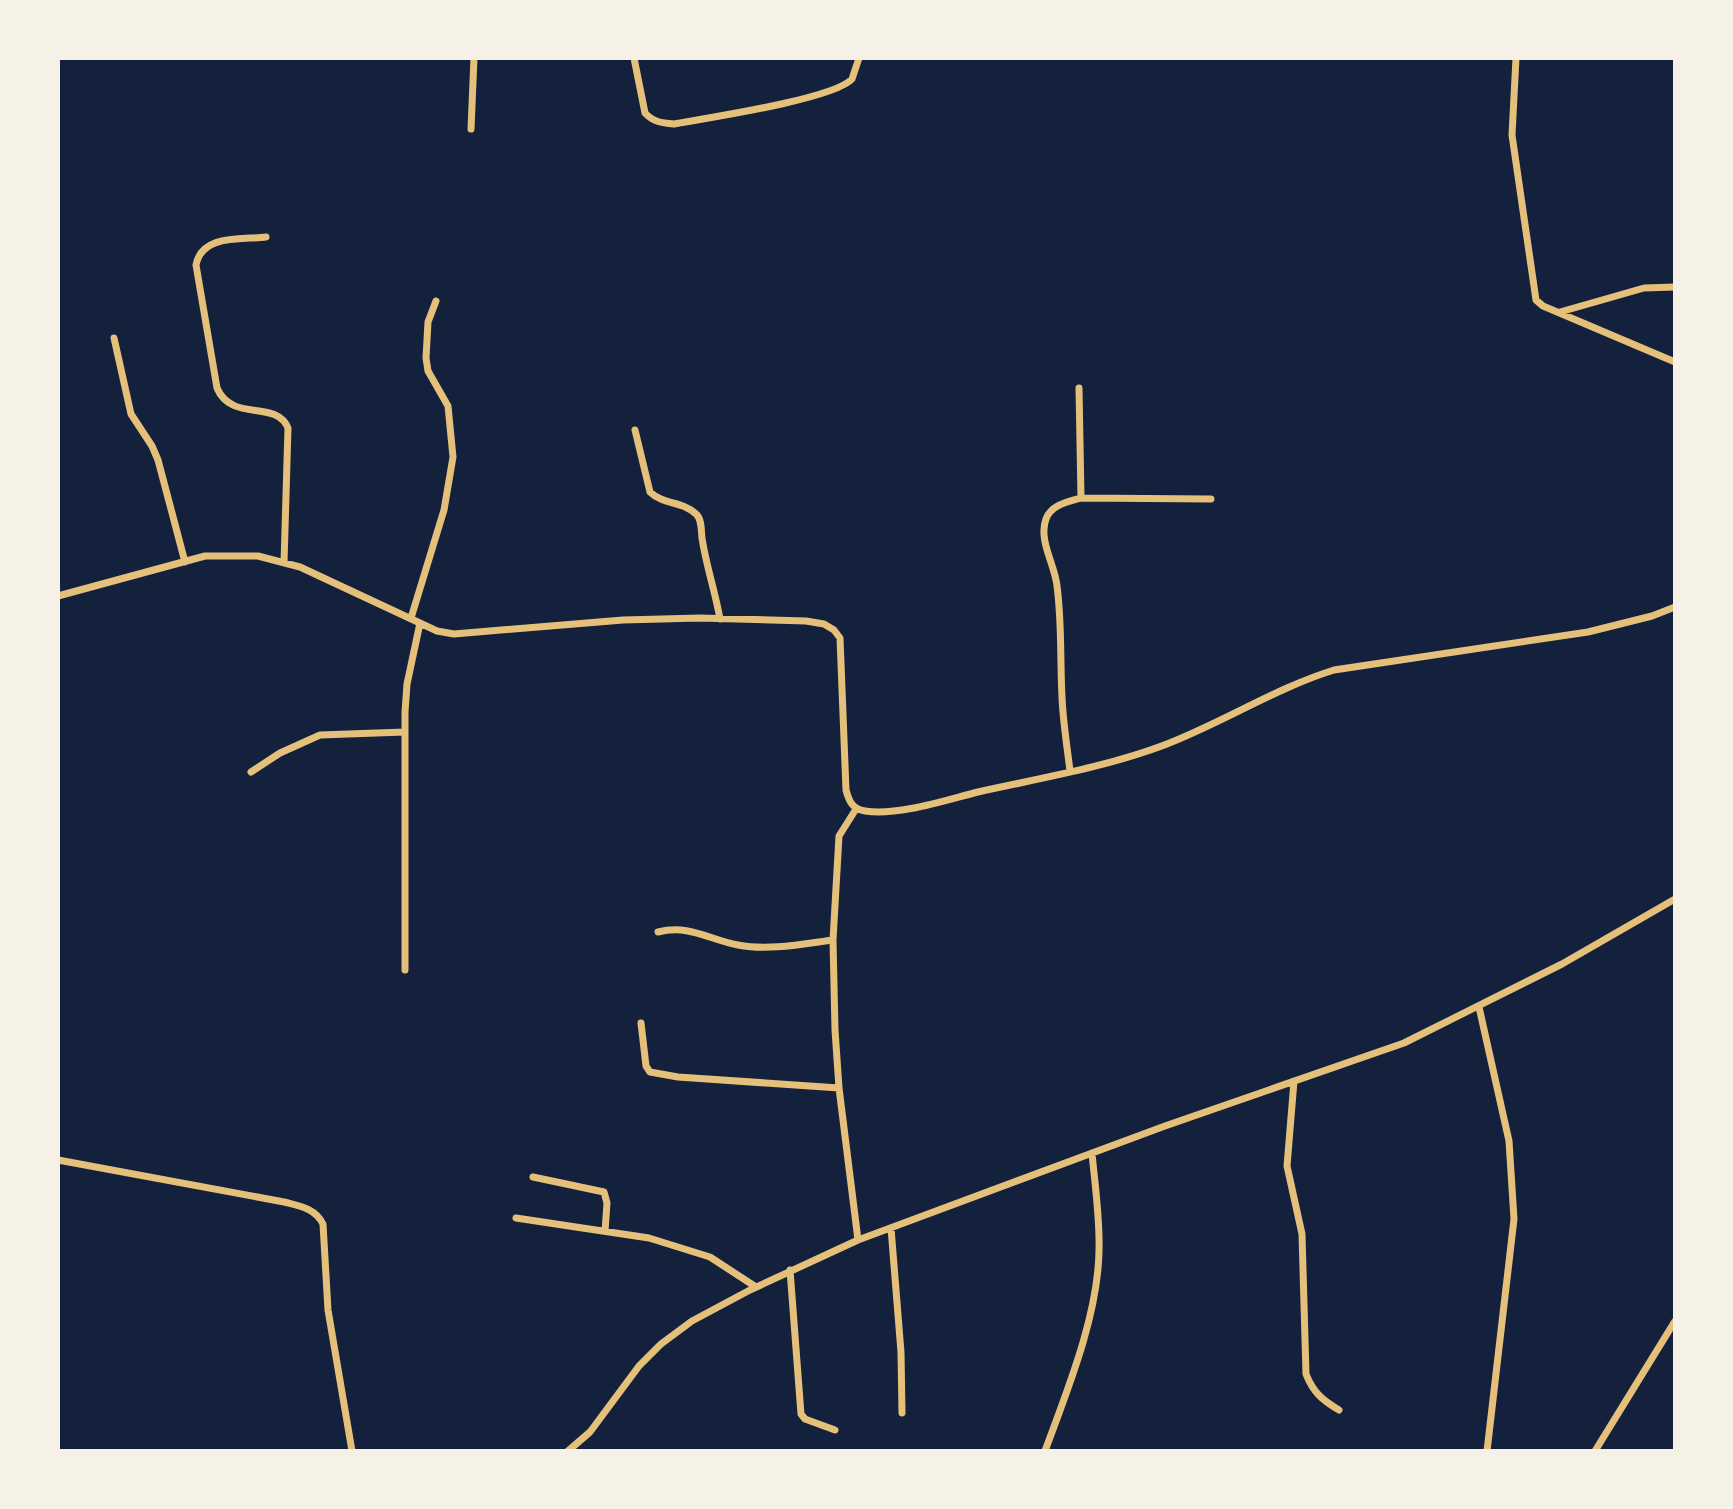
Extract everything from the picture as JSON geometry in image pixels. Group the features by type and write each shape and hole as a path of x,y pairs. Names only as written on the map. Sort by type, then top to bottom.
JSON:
{"street":[{"path":"471,129 474,58"},
{"path":"634,58 645,113 659,122 674,124 774,105 839,88 852,79 859,58"},
{"path":"1516,58 1512,135 1532,290 1536,300 1675,362"},
{"path":"266,237 210,243 197,257 196,265 221,398 235,407 277,415 283,418 288,428 284,563"},
{"path":"1560,312 1644,288 1675,287"},
{"path":"411,618 444,510 453,457 448,406 428,371 426,358 428,322 436,301"},
{"path":"114,338 131,414 158,460 185,562"},
{"path":"1079,388 1081,498"},
{"path":"635,430 650,492 658,499 690,510 700,519 720,619"},
{"path":"1070,771 1062,701 1062,624 1044,527 1046,517 1053,509 1081,498 1211,499"},
{"path":"58,596 205,556 258,556 344,586 437,631 466,634 623,620 720,619 824,624 840,638 846,790 856,809 879,812 1070,771 1164,746 1314,676 1334,670 1588,632 1675,607"},
{"path":"405,970 407,684 420,623"},
{"path":"251,772 280,753 320,735 405,732"},
{"path":"856,809 839,836 833,940 839,1088 858,1240"},
{"path":"568,1451 590,1432 639,1366 661,1344 692,1321 790,1270 858,1240 1092,1153 1404,1043 1562,964 1675,899"},
{"path":"658,932 677,929 754,947 833,940"},
{"path":"1479,1007 1509,1141 1514,1219 1487,1451"},
{"path":"641,1023 646,1066 650,1072 678,1077 839,1088"},
{"path":"1294,1081 1287,1166 1302,1234 1306,1374 1312,1389 1323,1401 1339,1410"},
{"path":"1045,1451 1094,1296 1099,1217 1092,1153"},
{"path":"58,1160 284,1202 319,1215 323,1224 328,1310 352,1451"},
{"path":"533,1177 604,1192 607,1203 605,1231"},
{"path":"516,1218 649,1238 691,1250 725,1265 756,1287"},
{"path":"891,1228 901,1352 902,1413"},
{"path":"790,1270 801,1414 805,1419 835,1430"},
{"path":"1595,1451 1675,1321"}]}
